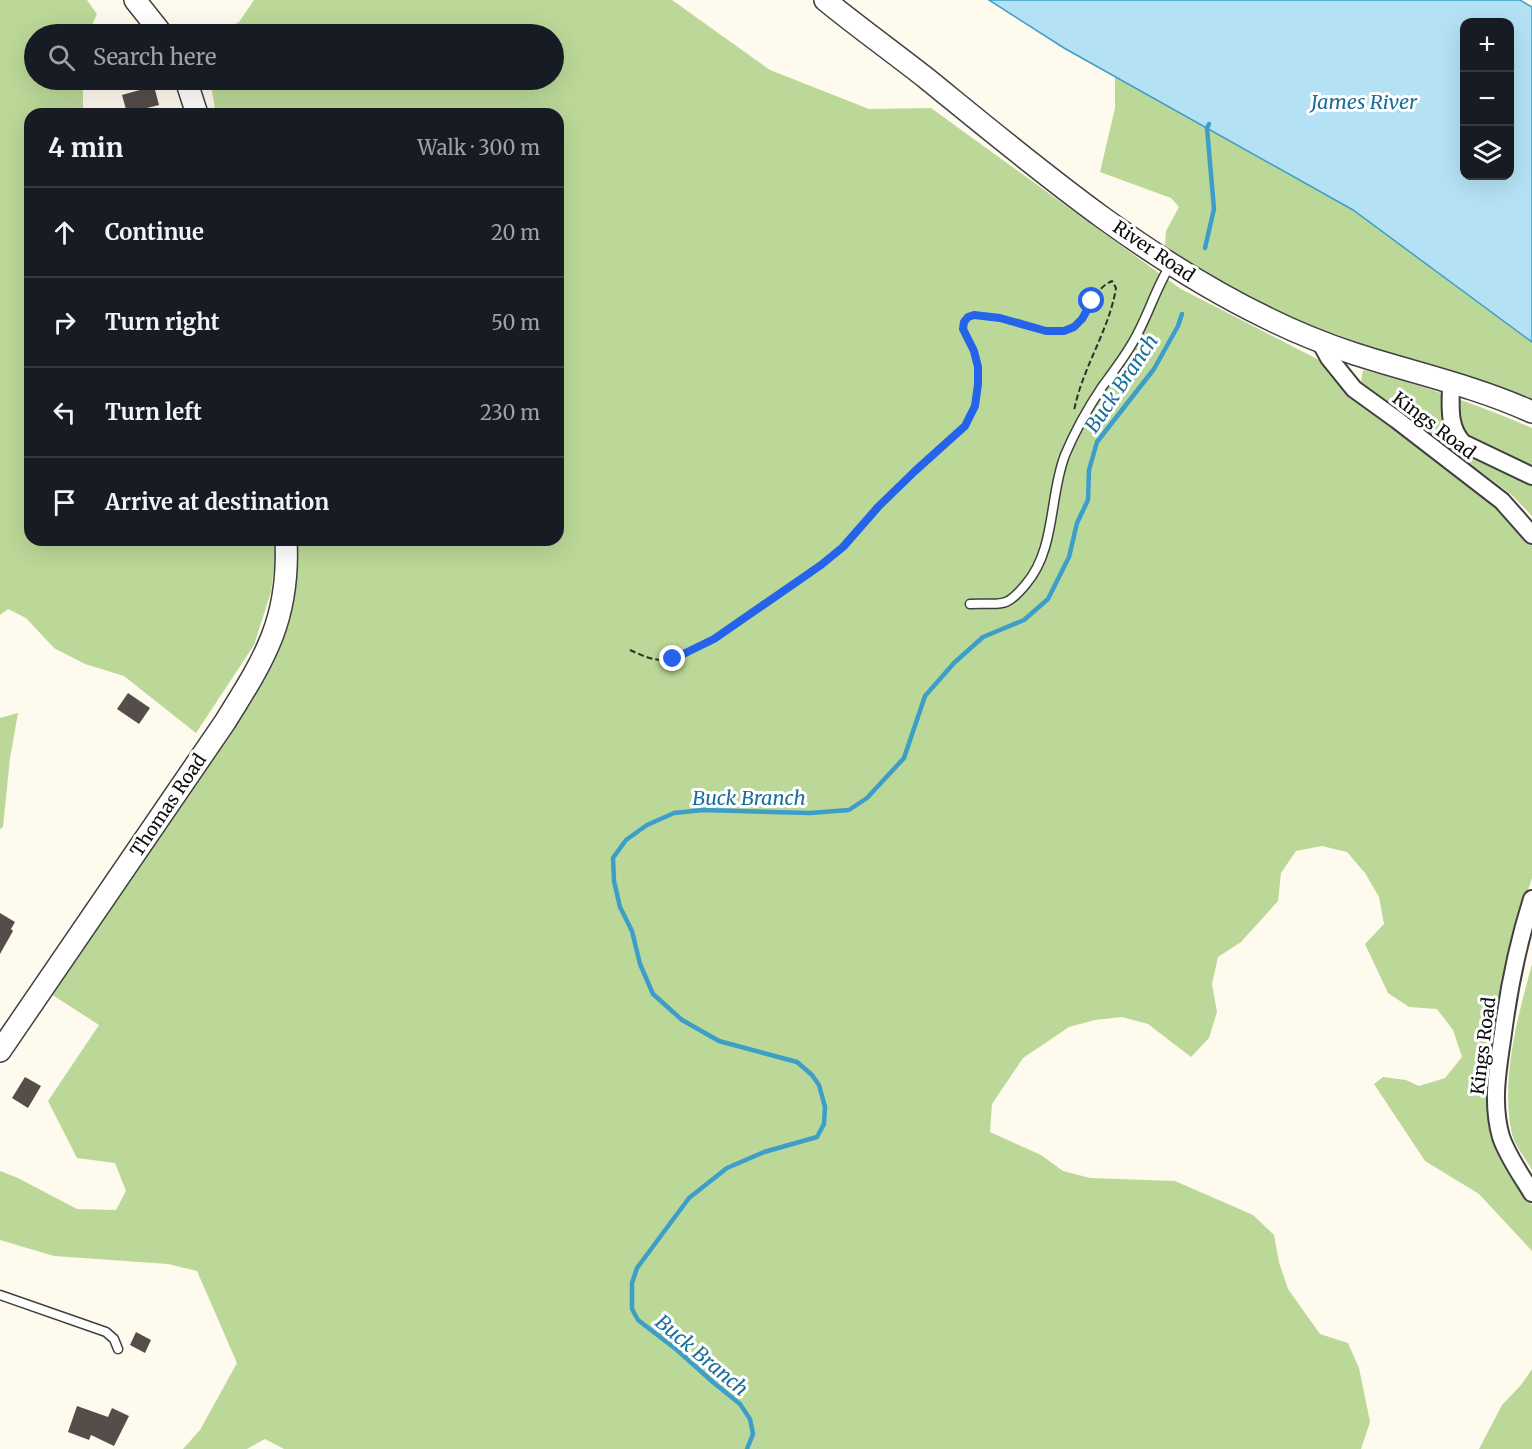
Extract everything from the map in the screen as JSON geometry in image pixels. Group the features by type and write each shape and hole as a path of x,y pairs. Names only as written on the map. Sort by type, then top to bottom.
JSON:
{"street":[{"path":"135,0 154,24"},
{"name":"River Road","path":"825,0 1098,214 1171,264 1248,309 1353,353 1450,382 1532,412"},
{"path":"189,90 195,108"},
{"name":"Kings Road","path":"1319,340 1329,358 1354,389 1502,501 1532,535"},
{"path":"1450,382 1452,426 1456,435 1463,443 1532,476"},
{"name":"Thomas Road","path":"0,1051 219,731 260,666 279,621 285,588 286,546"},
{"name":"Kings Road","path":"1532,899 1521,933 1510,989 1495,1091 1502,1137 1508,1153 1532,1193"}],"lane":[{"path":"970,604 996,606 1005,603 1020,591 1032,576 1041,559 1059,477 1071,442 1102,387 1133,343 1162,278 1171,264"},
{"path":"0,1295 106,1332 114,1339 118,1349"}],"path":[{"path":"630,650 659,660 673,659 692,651 714,639 821,565 843,547 878,507 957,434 971,416 978,384 978,367 974,351 963,329 968,317 974,315 1000,318 1046,331 1064,331 1074,327 1082,319 1098,292 1105,284 1112,281 1116,288 1112,307 1081,385 1074,411"}],"green space":[{"path":"0,0 87,0 97,14 92,24 24,24 24,90 83,90 83,108 24,108 24,546 275,546 271,592 254,645 196,733 124,676 85,664 54,648 26,618 8,609 0,615"},
{"path":"254,0 672,0 770,70 869,109 931,108 1181,289 1323,362 1498,506 1516,524 1532,546 1532,878 1514,932 1501,999 1502,1156 1532,1205 1532,1251 1479,1194 1425,1161 1374,1084 1383,1077 1406,1080 1419,1086 1445,1078 1462,1057 1453,1030 1437,1009 1409,1007 1388,993 1365,944 1384,924 1379,897 1365,873 1347,852 1322,846 1296,851 1281,873 1278,901 1241,942 1218,957 1212,984 1217,1012 1209,1038 1191,1057 1148,1024 1122,1017 1095,1020 1069,1027 1023,1058 992,1104 990,1132 1041,1155 1063,1171 1090,1178 1175,1181 1253,1215 1274,1235 1279,1262 1288,1289 1320,1334 1348,1343 1359,1368 1370,1422 1361,1449 284,1449 265,1439 247,1449 183,1449 200,1430 237,1363 197,1271 168,1264 54,1256 0,1240 0,1171 77,1209 116,1210 126,1191 115,1163 77,1158 48,1101 99,1025 51,994 234,727 269,670 288,624 295,589 296,546 564,546 564,108 215,108 212,90 564,90 564,24 235,24"},
{"path":"1115,77 1353,210 1532,342 1532,405 1279,314 1213,280 1165,246 1166,231 1179,207 1171,198 1100,172 1115,108"},
{"path":"1363,370 1449,396 1532,428 1532,516 1512,495 1361,382"},
{"path":"18,713 10,758 3,827 0,829 0,718"},
{"path":"1532,964 1532,1170 1513,1139 1508,1092 1512,1048"},
{"path":"1532,1369 1532,1449 1479,1449 1502,1405"}],"water":[{"name":"James River","path":"989,0 1520,0 1532,7 1532,342 1353,210 1064,48"}],"building":[{"path":"140,90 155,90 159,105 147,108 126,108 122,95"},
{"path":"128,693 150,708 139,724 117,709"},
{"path":"0,913 15,922 11,929 13,931 0,954"},
{"path":"25,1077 41,1086 28,1108 12,1098"},
{"path":"136,1332 151,1340 145,1353 130,1345"},
{"path":"77,1406 108,1417 112,1408 129,1416 114,1446 91,1435 89,1440 68,1432"}],"waterway":[{"name":"Buck Branch","path":"1205,248 1214,209 1207,128 1209,124"},
{"name":"Buck Branch","path":"747,1449 753,1434 750,1419 740,1404 638,1320 632,1309 632,1283 637,1268 689,1198 727,1168 764,1152 817,1137 824,1124 825,1107 819,1085 812,1075 797,1062 719,1041 682,1020 653,994 640,964 632,931 620,907 614,881 613,858 626,840 647,825 674,813 703,810 810,813 849,810 867,798 904,758 925,696 954,663 983,637 1024,620 1048,599 1069,557 1077,523 1088,500 1089,470 1097,442 1154,369 1178,326 1182,314"}],"route":[{"path":"673,659 714,639 821,565 843,547 878,507 915,471 965,426 975,406 978,384 978,367 974,351 963,329 968,317 974,315 1000,318 1046,331 1064,331 1074,327 1082,319 1092,301"}]}
